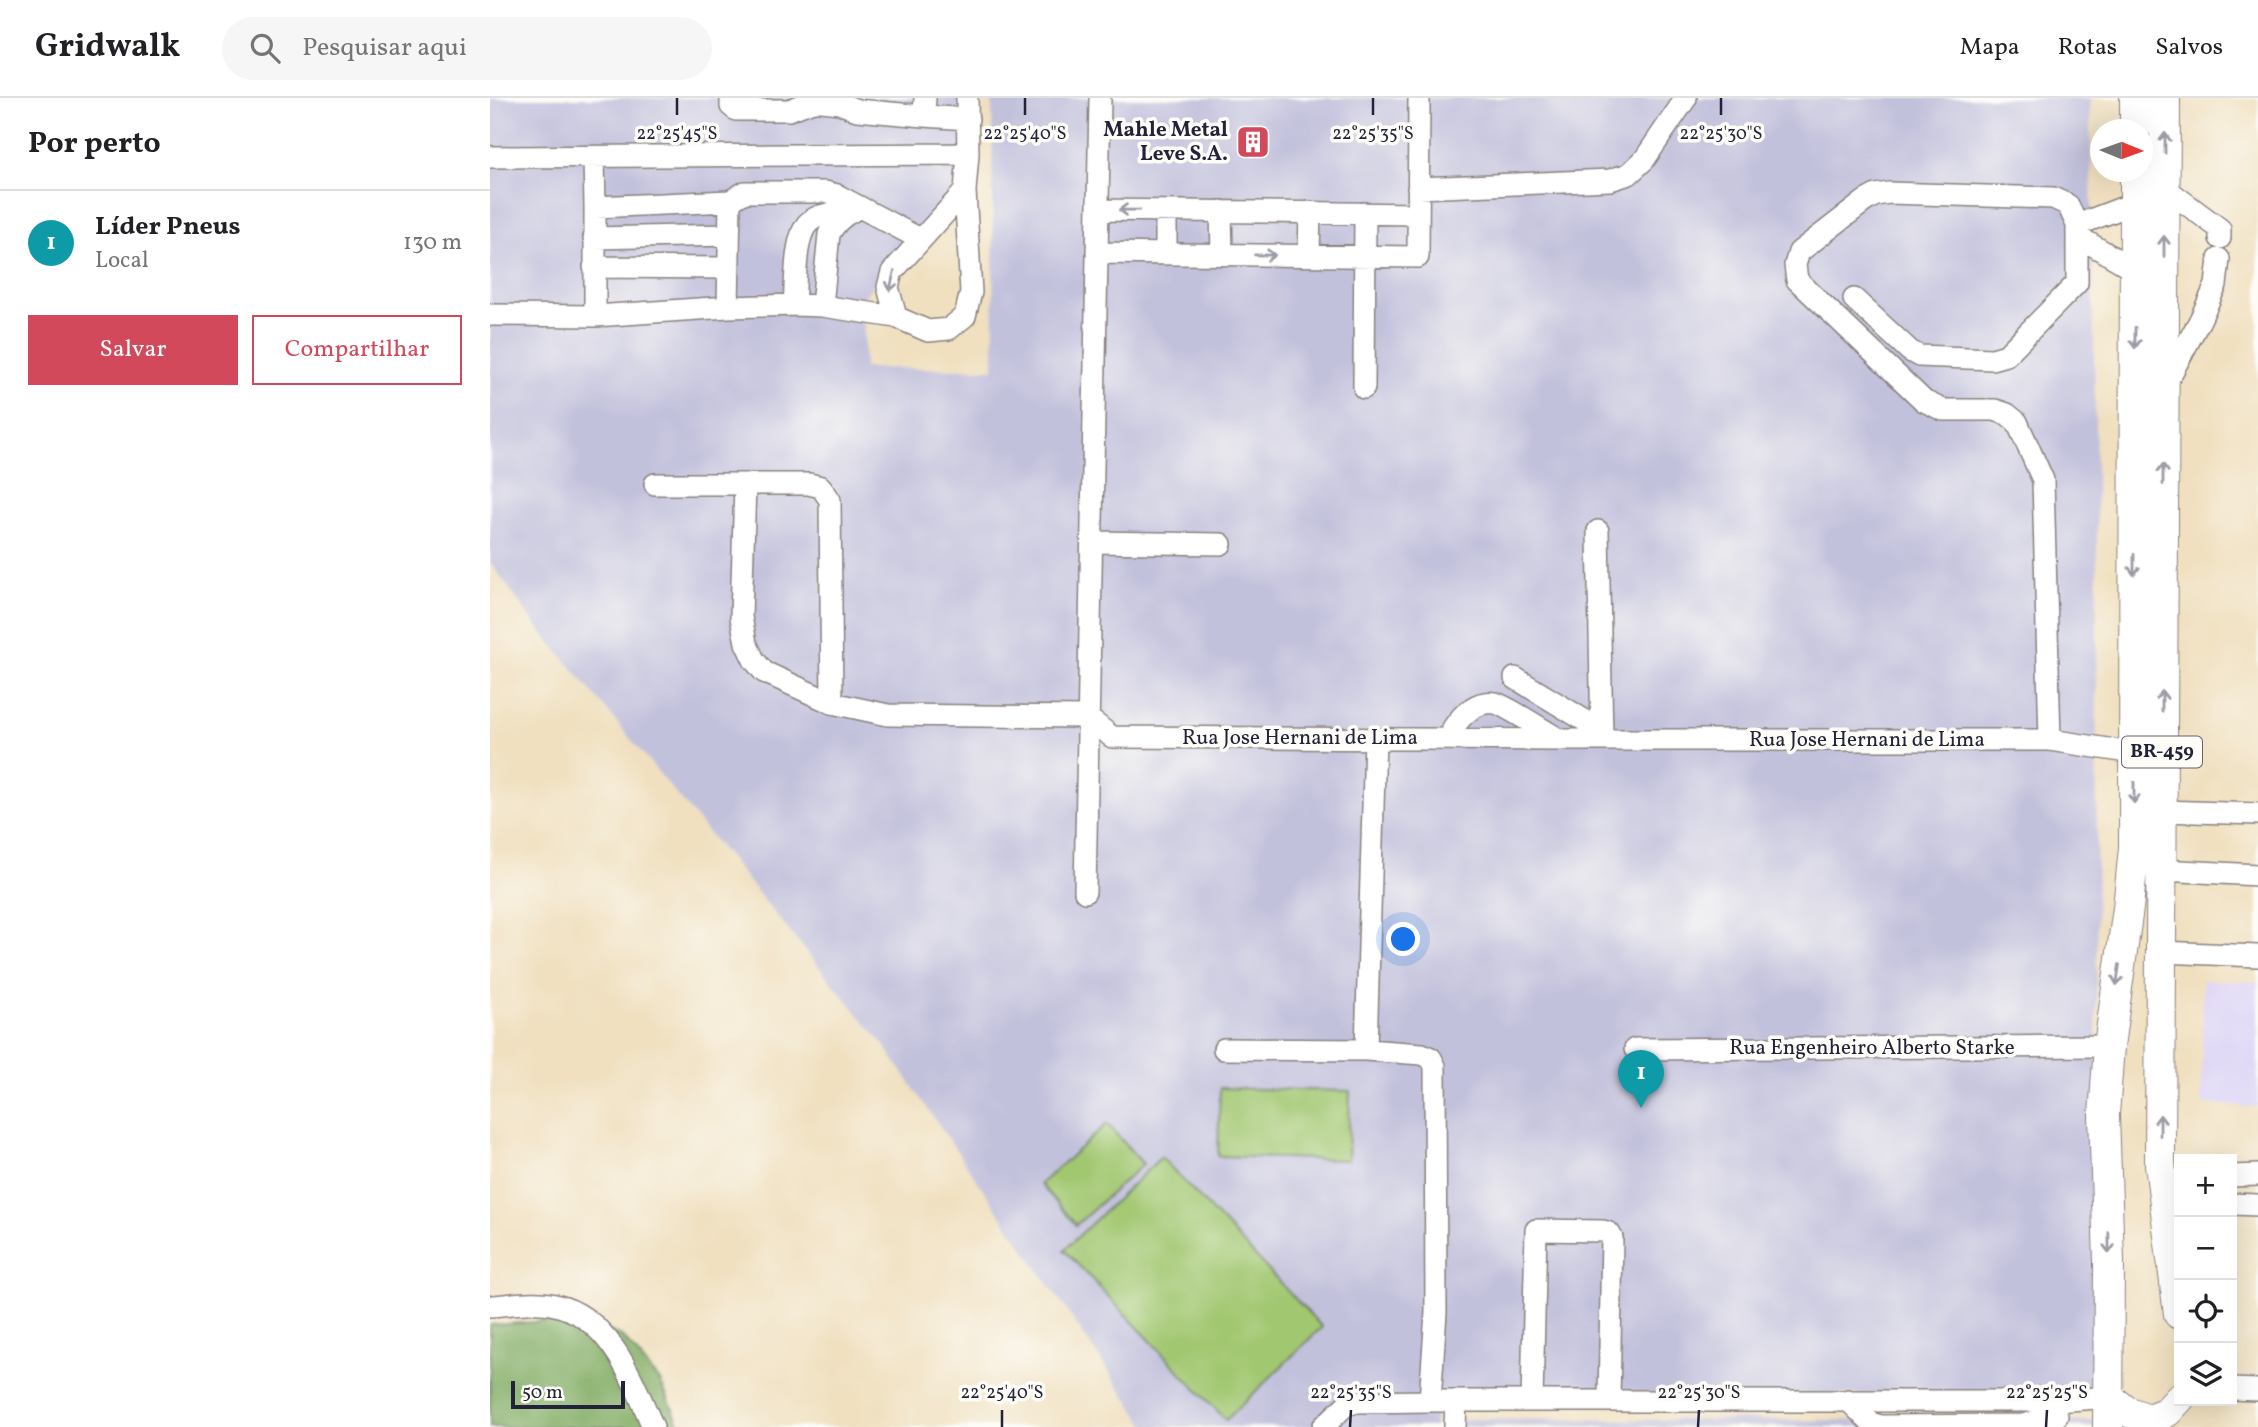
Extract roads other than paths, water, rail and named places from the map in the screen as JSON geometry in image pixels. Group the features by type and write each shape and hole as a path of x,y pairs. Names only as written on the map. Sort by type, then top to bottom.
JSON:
{"highway":[{"path":"2135,98 2135,119"},
{"name":"BR-459","path":"2165,98 2160,1164 2171,1191 2177,1280"},
{"name":"BR-459","path":"2108,1427 2109,1261 2104,1115 2109,1046 2134,848 2135,182"},
{"path":"2109,1397 2126,1411 2149,1419 2166,1412 2174,1404"},
{"path":"2188,1406 2188,1427"}],"street":[{"path":"490,315 595,316 728,307 822,306 896,317 928,331 949,329 965,316 971,292 965,191 968,154 967,108 857,110 839,103 813,101 789,110 736,110 731,106 731,98"},
{"path":"1085,891 1100,98"},
{"path":"1098,253 1418,257 1419,98"},
{"path":"1418,188 1610,180 1629,174 1644,160 1686,98"},
{"path":"490,157 968,154"},
{"path":"594,158 595,316"},
{"path":"2165,188 2220,229 2220,238"},
{"path":"896,317 888,288 892,272 965,191"},
{"path":"595,207 730,201 745,192 825,192 837,195 853,211 920,239"},
{"path":"1854,299 1910,351 1919,356 1992,359 2006,355 2077,283 2077,230 2068,205 2053,198 1889,193 1876,195 1799,252 1795,265 1797,280 1924,401 1942,410 1995,411 2007,414 2017,422 2043,480 2050,740"},
{"path":"728,307 730,201"},
{"path":"2077,230 2135,202"},
{"path":"1099,210 1418,214"},
{"path":"794,305 801,235 809,222 831,213 853,211"},
{"path":"822,306 829,234 835,224 853,211"},
{"path":"1166,211 1166,254"},
{"path":"1221,211 1222,254"},
{"path":"1309,255 1310,212"},
{"path":"1364,388 1365,213"},
{"path":"2077,230 2135,270"},
{"path":"594,238 729,235"},
{"path":"2164,388 2216,285 2219,260"},
{"path":"594,267 728,268"},
{"path":"655,484 809,484 821,487 830,500 832,703"},
{"path":"745,484 741,617 746,643 754,660 764,672 832,703 888,715 1087,717"},
{"path":"1598,531 1602,736"},
{"path":"1093,542 1222,544"},
{"path":"1515,678 1602,736"},
{"path":"1455,739 1453,728 1462,715 1476,706 1495,703 1561,740"},
{"name":"Rua Jose Hernani de Lima","path":"1087,717 1112,737 1561,740 1602,736 2050,740 2134,753"},
{"path":"1366,1050 1375,738"},
{"path":"2162,811 2258,814"},
{"path":"2161,870 2258,875"},
{"path":"2161,959 2258,956"},
{"path":"2161,959 2258,971"},
{"name":"Rua Engenheiro Alberto Starke","path":"1635,1049 2109,1046"},
{"path":"1224,1049 1366,1050 1422,1054 1431,1058 1435,1066 1436,1312 1430,1401"},
{"path":"2237,1176 2258,1175"},
{"path":"2237,1205 2258,1205"},
{"path":"1532,1401 1536,1230 1603,1231 1609,1233 1612,1238 1609,1401"},
{"path":"490,1306 554,1304 580,1314 604,1335 633,1380 653,1427"},
{"path":"2237,1389 2258,1390"},
{"path":"1322,1427 1346,1405 1357,1402 1847,1400 2057,1414 2109,1397"},
{"path":"1455,1427 1456,1401"}],"place":[{"name":"Mahle Metal Leve S.A.","path":"1253,142"},
{"name":"Líder Pneus","path":"1641,1108"}]}
